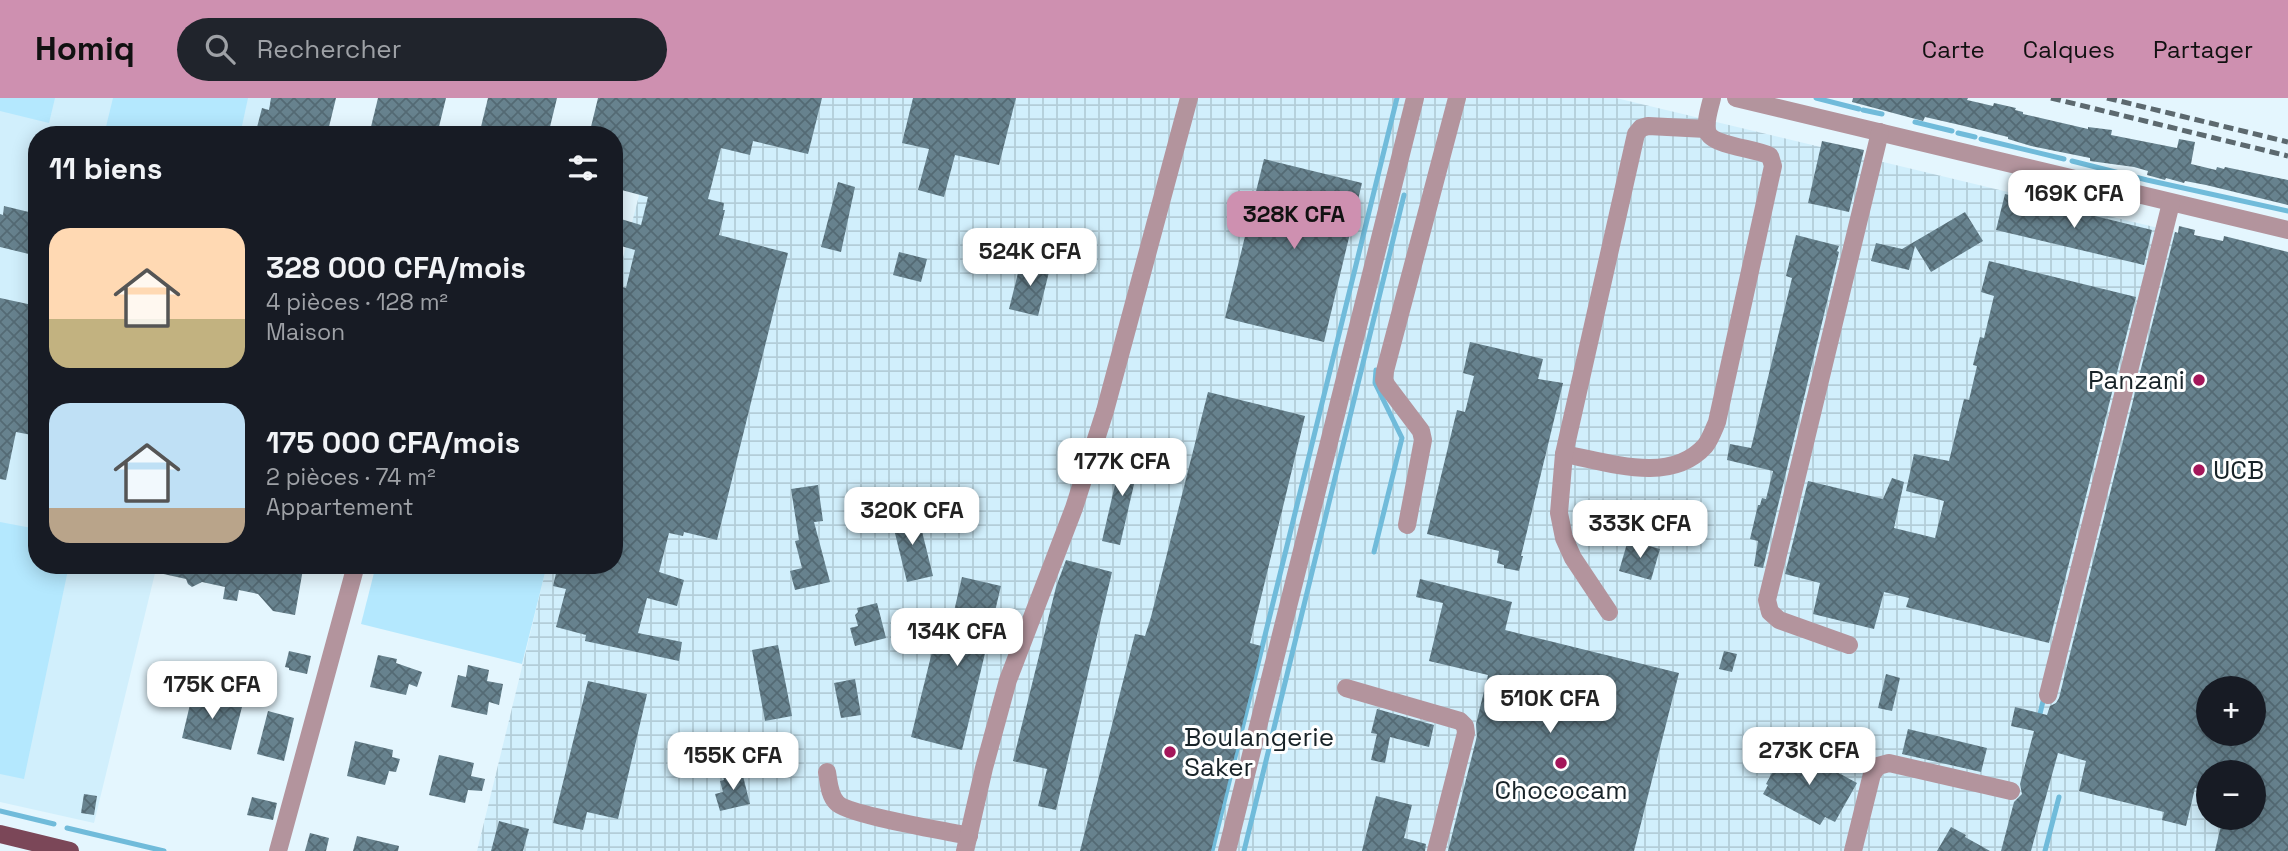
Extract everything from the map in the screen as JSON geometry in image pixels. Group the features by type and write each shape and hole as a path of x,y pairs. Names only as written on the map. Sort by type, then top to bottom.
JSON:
{"main road":[{"path":"0,834 70,851"}],"street":[{"path":"827,772 831,794 839,806 967,843 1008,680 1074,508 1105,411 1189,98"},
{"path":"1227,851 1415,98"},
{"path":"1407,525 1423,440 1421,431 1387,386 1384,380 1385,371 1457,98"},
{"path":"1564,454 1651,469 1683,463 1706,446 1717,422 1773,166 1770,156 1762,151 1715,141 1709,136 1706,129 1712,98"},
{"path":"1736,98 2288,230"},
{"path":"1609,612 1573,558 1564,538 1559,513 1564,454 1636,134 1641,128 1648,126 1706,129"},
{"path":"1849,645 1779,620 1770,612 1767,600 1880,132"},
{"path":"2048,695 2171,203"},
{"path":"278,851 354,574"},
{"path":"1346,688 1460,721 1465,726 1466,733 1436,851"},
{"path":"1853,851 1872,774 1878,766 1889,763 2011,791"}],"shaded area":[{"path":"0,98 273,98 266,126 28,126 28,574 155,574 94,823 0,802"},
{"path":"0,98 55,98 49,123 0,111"},
{"path":"113,98 248,98 242,126 106,126"},
{"path":"664,98 1616,98 2288,259 2288,851 477,851 545,574 623,574 623,258"},
{"path":"0,522 28,527 28,574 67,574 24,779 0,774"},
{"path":"374,574 545,574 522,664 361,624"}],"building":[{"path":"271,98 336,98 329,126 257,126 262,108 269,110"},
{"path":"378,98 446,98 439,126 371,126"},
{"path":"488,98 557,98 550,126 481,126"},
{"path":"598,98 822,98 808,154 753,141 750,155 721,148 708,199 724,203 719,235 788,253 717,540 684,532 683,536 669,533 659,572 684,580 677,606 647,598 638,633 682,642 679,661 585,641 586,635 556,627 566,589 553,586 556,574 623,574 623,287 626,288 635,250 623,247 623,220 641,225 648,197 623,190 623,126 591,126"},
{"path":"913,98 1016,98 999,165 955,155 944,197 918,190 929,149 902,143"},
{"path":"1853,98 1968,98 1967,100 1993,106 1994,103 2016,108 2015,110 2023,114 2088,129 2112,130 2111,135 2177,148 2179,139 2195,142 2191,164 2216,170 2217,167 2225,167 2288,180 2288,205 2206,185 2166,178 2165,180 2147,175 2148,171 2134,167 2090,161 2090,158 2031,146 2008,137 1960,125 1925,117 1923,121 1852,102"},
{"path":"1822,141 1864,150 1849,212 1808,203"},
{"path":"1264,159 1362,183 1324,342 1225,318"},
{"path":"838,182 855,187 841,252 821,247"},
{"path":"2005,194 2152,230 2144,265 1996,230"},
{"path":"4,206 28,212 28,254 0,247 0,214 3,215"},
{"path":"1965,212 1983,241 1931,272 1915,246 1909,270 1871,261 1876,243 1902,249"},
{"name":"UCB","path":"2179,226 2195,230 2194,235 2223,241 2224,236 2288,252 2288,851 2215,851 2220,830 2266,830 2266,760 2196,760 2196,788 2186,826 2162,820 2164,812 2079,791 2086,761 2058,753 2031,851 2001,851 2014,802 2022,794 2020,784 2034,731 2011,726 2015,707 2047,715 2050,706 2059,698 2175,232 2178,233"},
{"path":"1796,235 1839,246 1839,252 1763,568 1754,566 1758,541 1750,539 1758,505 1762,498 1766,499 1773,471 1727,460 1730,444 1751,448 1792,278 1786,276"},
{"path":"899,252 927,259 921,282 893,275"},
{"path":"1021,261 1050,268 1038,316 1009,309"},
{"path":"1989,261 2136,297 2049,643 1906,607 1909,598 1884,592 1874,629 1813,614 1820,583 1785,574 1808,481 1883,499 1892,478 1904,482 1894,528 1935,538 1944,501 1906,491 1914,454 1949,461 1964,399 1969,400 1977,366 1973,365 1980,337 1984,338 1994,296 1981,292"},
{"path":"0,298 28,304 28,434 16,432 6,480 0,479"},
{"path":"1470,342 1543,359 1538,379 1563,383 1519,571 1504,568 1504,565 1497,563 1499,551 1427,534 1457,410 1465,412 1474,376 1463,373"},
{"name":"Boulangerie Saker","path":"1208,392 1305,416 1250,643 1261,646 1211,851 1080,851 1135,634 1145,636 1151,617"},
{"path":"1123,450 1141,454 1120,545 1102,541"},
{"path":"818,485 823,521 814,522 830,582 795,590 790,571 802,568 795,541 799,540 791,489"},
{"path":"917,511 933,576 907,582 891,517"},
{"path":"1628,540 1660,549 1651,580 1619,571"},
{"path":"1066,560 1112,572 1056,810 1038,806 1047,769 1013,761 1056,587"},
{"path":"164,574 302,574 295,615 273,611 258,594 239,590 237,601 223,599 225,587 202,582 192,587 186,579"},
{"path":"962,577 1001,586 962,750 911,737 933,648 945,650"},
{"name":"Chococam","path":"1420,579 1512,602 1505,630 1679,673 1634,851 1448,851 1477,736 1476,724 1488,675 1429,661 1443,603 1416,597"},
{"path":"877,603 886,638 855,646 850,628 858,626 855,615 857,608"},
{"path":"778,645 792,716 765,721 752,650"},
{"path":"289,651 311,656 307,674 285,667"},
{"path":"1724,651 1737,654 1732,672 1719,669"},
{"path":"378,655 397,659 396,663 422,672 417,687 409,684 406,695 370,687"},
{"path":"468,665 489,670 487,681 503,684 499,705 489,702 487,715 451,707 458,675 466,677"},
{"path":"1886,674 1900,678 1892,711 1878,708"},
{"path":"855,679 861,715 841,718 834,683"},
{"path":"588,681 647,694 618,819 587,812 583,830 553,823"},
{"path":"193,692 243,703 231,750 182,738"},
{"path":"1377,709 1434,725 1429,747 1390,737 1385,763 1371,760 1377,734 1371,733"},
{"path":"268,711 294,718 284,761 257,754"},
{"path":"1908,729 1987,748 1981,772 1902,754"},
{"path":"355,741 393,750 392,757 400,759 396,772 389,771 385,785 347,776"},
{"path":"1787,745 1857,783 1835,822 1825,817 1820,825 1763,794"},
{"path":"439,755 474,763 471,776 485,779 482,791 468,790 465,803 429,795"},
{"path":"742,772 750,804 720,811 715,794 723,792 720,781 724,780 723,776"},
{"path":"84,794 97,796 94,815 81,813"},
{"path":"1376,796 1412,805 1404,838 1426,844 1425,851 1362,851"},
{"path":"252,797 277,803 273,820 247,815"},
{"path":"499,821 529,829 523,851 491,851"},
{"path":"1951,827 1966,835 1965,837 1990,851 1937,851"},
{"path":"310,833 329,838 326,851 305,851"},
{"path":"357,836 399,846 398,851 353,851"}],"waterway":[{"path":"1212,851 1397,98"},
{"path":"1816,98 1859,109"},
{"path":"1863,110 1882,114"},
{"path":"1915,122 1952,131"},
{"path":"1958,133 1975,137"},
{"path":"1981,139 2064,159"},
{"path":"2072,161 2288,211"},
{"path":"1244,851 1404,195"},
{"path":"1374,552 1402,438 1375,383 1376,370"},
{"path":"2039,718 2044,697"},
{"path":"2045,851 2059,797"},
{"path":"0,811 54,824"},
{"path":"67,828 164,851"}],"railway":[{"path":"2051,98 2288,156"},
{"path":"2107,98 2288,142"}],"place":[{"name":"Panzani","path":"2199,380"},
{"name":"UCB","path":"2199,470"},
{"name":"Boulangerie Saker","path":"1170,752"},
{"name":"Chococam","path":"1561,763"}]}
